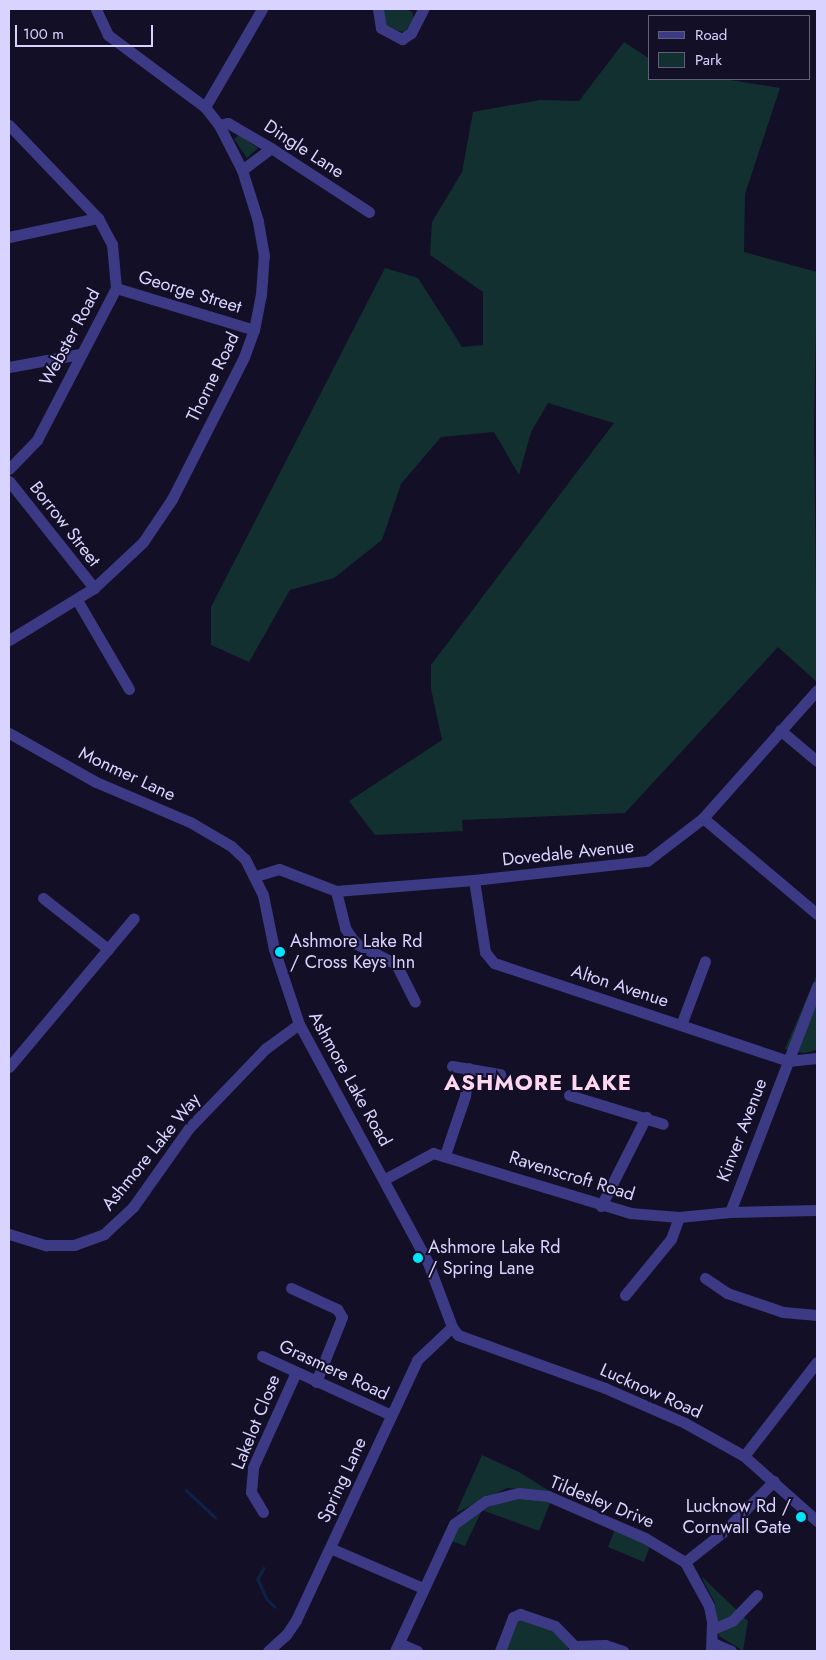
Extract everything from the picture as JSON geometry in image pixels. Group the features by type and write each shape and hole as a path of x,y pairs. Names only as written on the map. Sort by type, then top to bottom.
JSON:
{"street":[{"name":"Thorne Road","path":"9,640 94,588 143,542 172,499 244,357 254,330 264,256 254,204 242,170 218,125 205,107 112,39 103,28 96,9"},
{"path":"205,107 262,9"},
{"path":"378,9 381,28 402,38 412,33 423,9"},
{"name":"Dingle Lane","path":"218,125 228,123 272,148 369,212"},
{"name":"Webster Road","path":"9,125 98,218 112,244 116,288 80,354 37,440 9,469"},
{"path":"242,170 272,148"},
{"path":"9,237 98,218"},
{"name":"George Street","path":"116,288 254,330"},
{"path":"9,367 80,354"},
{"name":"Borrow Street","path":"9,481 94,588"},
{"path":"76,600 129,689"},
{"name":"Dovedale Avenue","path":"256,876 279,869 336,891 474,880 647,861 703,818 817,690"},
{"path":"780,730 817,761"},
{"name":"Monmer Lane","path":"9,733 96,782 154,805 232,846"},
{"path":"703,818 817,914"},
{"name":"Ashmore Lake Road","path":"232,846 256,876 286,991 299,1024 385,1179 428,1263 452,1327"},
{"name":"Alton Avenue","path":"474,880 485,952 494,963 788,1061 817,1058"},
{"path":"336,891 344,928 357,944 396,964 415,1002"},
{"path":"43,898 108,949"},
{"path":"9,1067 134,918"},
{"path":"681,1025 705,962"},
{"name":"Kinver Avenue","path":"730,1212 817,986"},
{"name":"Ashmore Lake Way","path":"9,1234 46,1246 74,1245 104,1234 133,1207 189,1128 265,1049 299,1024"},
{"path":"452,1066 500,1074"},
{"path":"385,1179 433,1154 445,1155 465,1096 469,1068"},
{"path":"569,1095 610,1110 646,1117 664,1124"},
{"path":"601,1206 646,1117"},
{"name":"Ravenscroft Road","path":"445,1155 601,1206 630,1213 679,1217 730,1212 817,1210"},
{"path":"625,1295 671,1238 679,1217"},
{"path":"705,1278 727,1294 783,1312 817,1314"},
{"path":"290,1288 337,1308 342,1317 316,1382"},
{"name":"Spring Lane","path":"268,1651 286,1635 296,1620 417,1360 452,1327"},
{"name":"Lucknow Road","path":"452,1327 469,1340 605,1388 685,1423 744,1456 774,1481 817,1522"},
{"name":"Grasmere Road","path":"262,1356 391,1415"},
{"path":"744,1456 817,1362"},
{"name":"Lakelot Close","path":"263,1512 251,1492 253,1467 296,1372"},
{"path":"731,1651 712,1647 709,1606 685,1562 723,1532 774,1481"},
{"name":"Tildesley Drive","path":"397,1647 454,1524 461,1517 496,1497 519,1493 548,1496 645,1538 685,1562"},
{"path":"330,1548 423,1588"},
{"path":"712,1629 732,1621 757,1595"},
{"path":"500,1651 513,1617 520,1614 554,1626 574,1649 605,1645 623,1651"},
{"path":"397,1647 417,1651"}],"green space":[{"path":"384,9 405,9 412,12 414,19 405,32 398,31 384,24 382,14"},
{"path":"624,42 648,58 648,80 730,80 780,88 745,194 744,252 817,272 814,427 817,682 778,647 625,813 462,820 463,831 375,835 349,801 442,740 431,689 431,665 614,423 548,403 531,432 519,475 494,432 441,437 401,484 382,540 334,578 290,590 249,662 211,645 211,607 385,268 418,278 462,347 483,345 483,292 430,255 432,222 462,172 473,112 540,100 579,101"},
{"path":"239,135 258,148 247,158 234,139"},
{"path":"817,974 817,1050 804,1053 785,1049"},
{"path":"482,1455 519,1472 551,1492 507,1488 456,1513"},
{"path":"529,1496 550,1503 539,1531 482,1510 507,1499"},
{"path":"482,1510 465,1546 451,1541 463,1520"},
{"path":"615,1529 650,1546 644,1562 608,1547"},
{"path":"701,1576 748,1621 743,1651 719,1636 715,1603"},
{"path":"520,1619 556,1632 565,1640 569,1651 504,1651 515,1623"}],"waterway":[{"path":"186,1490 215,1517"},
{"path":"264,1568 258,1579 267,1599 275,1607"}],"place":[{"name":"Ashmore Lake Rd / Cross Keys Inn","path":"280,952"},
{"name":"Ashmore Lake Rd / Spring Lane","path":"418,1258"},
{"name":"Lucknow Rd / Cornwall Gate","path":"801,1517"}],"district":[{"name":"ASHMORE LAKE","path":"538,1083"}]}
